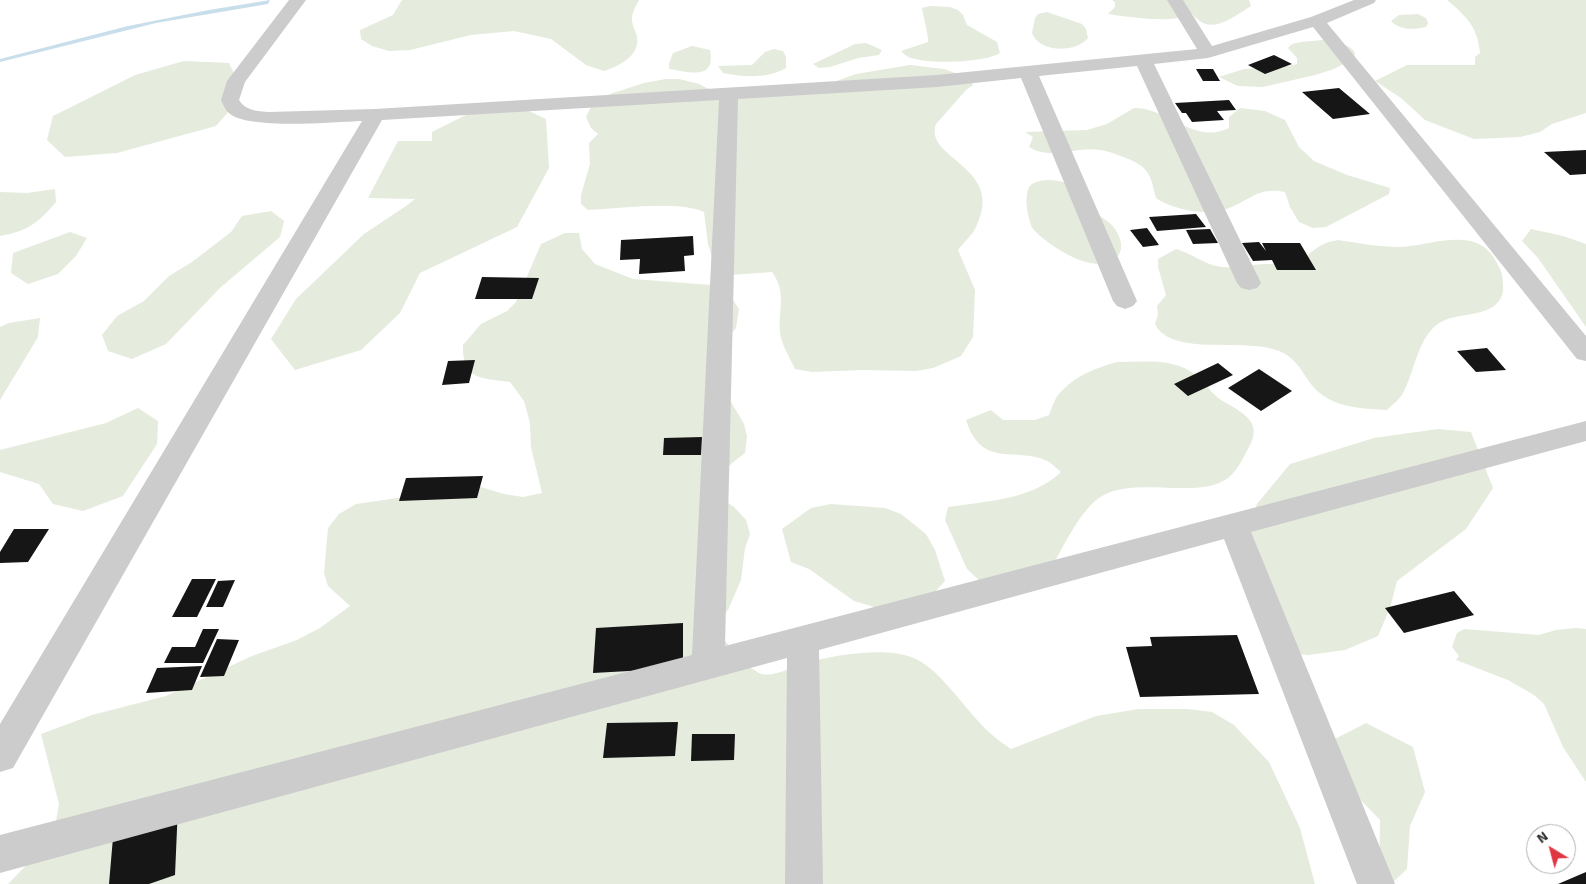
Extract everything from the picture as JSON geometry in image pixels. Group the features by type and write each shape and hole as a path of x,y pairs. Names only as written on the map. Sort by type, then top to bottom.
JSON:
{"street":[{"path":"298,0 236,81 230,100 236,110 248,115 269,118 375,115 937,82 1208,53 1317,21 1368,0"},
{"path":"1175,0 1208,53"},
{"path":"1317,21 1586,353"},
{"path":"1143,60 1249,284"},
{"path":"1028,72 1125,301"},
{"path":"708,665 728,94"},
{"path":"0,756 375,115"},
{"path":"0,854 1586,431"},
{"path":"1233,525 1376,884"},
{"path":"803,640 804,884"}],"shaded area":[{"path":"402,0 639,0 633,11 632,19 637,44 632,55 627,60 604,71 586,65 551,39 514,31 471,35 410,50 389,51 372,46 361,39 360,30 393,15"},
{"path":"1112,0 1167,0 1185,16 1159,19 1108,14 1115,7 1115,2"},
{"path":"1181,0 1249,0 1251,6 1230,19 1213,25 1205,24 1198,20"},
{"path":"1447,0 1586,0 1586,113 1552,124 1540,132 1520,137 1474,139 1425,120 1401,98 1375,81 1407,65 1475,65 1475,57 1480,53 1474,29 1460,11"},
{"path":"930,6 950,7 958,10 963,15 967,25 997,42 1000,53 982,59 956,62 919,60 907,56 901,51 928,42 922,8"},
{"path":"1047,12 1082,24 1086,29 1088,38 1082,43 1067,48 1058,49 1042,44 1036,40 1032,33 1035,18 1038,14"},
{"path":"1418,14 1426,18 1428,23 1426,27 1417,29 1407,28 1398,26 1391,21 1399,15"},
{"path":"1322,40 1349,47 1355,53 1354,58 1334,69 1263,87 1238,86 1219,77 1244,69 1297,64 1297,58 1288,48 1292,44"},
{"path":"866,43 882,50 879,55 858,58 830,67 819,68 813,64 855,44"},
{"path":"692,46 710,50 711,60 705,70 692,72 669,69 673,53"},
{"path":"774,49 783,51 786,57 786,68 779,72 747,76 723,73 718,66 752,65 765,52"},
{"path":"184,61 229,63 238,82 236,103 216,126 117,153 65,157 47,140 53,116 135,75"},
{"path":"910,65 944,69 971,79 973,85 966,90 936,124 935,136 941,147 974,178 981,191 982,208 975,229 958,250 975,290 973,337 961,356 933,368 916,371 863,370 812,372 795,369 781,337 781,294 777,279 772,272 730,275 713,261 708,244 704,212 679,206 588,210 581,204 581,195 590,164 589,143 598,134 591,128 586,117 592,105 610,94 644,83 679,79 699,84 722,96 831,83 856,74"},
{"path":"516,105 546,119 549,168 517,227 420,273 400,313 361,350 295,370 271,339 296,299 364,234 415,199 368,198 398,141 432,141 432,132 470,113"},
{"path":"1134,108 1159,114 1204,132 1216,132 1229,128 1229,117 1240,108 1265,111 1285,120 1299,147 1314,161 1347,175 1390,188 1389,194 1326,227 1313,228 1299,222 1290,207 1285,192 1267,191 1223,210 1197,212 1171,206 1156,198 1148,173 1140,165 1126,158 1100,150 1046,153 1029,147 1033,137 1025,132 1087,130 1107,124"},
{"path":"1051,180 1065,183 1074,188 1092,210 1115,229 1120,238 1121,246 1120,253 1116,258 1111,261 1095,264 1080,260 1058,249 1034,230 1027,208 1028,190 1034,183"},
{"path":"55,189 56,202 38,221 18,232 0,236 0,192 27,193"},
{"path":"271,211 284,221 280,237 221,287 166,344 132,359 108,351 102,335 117,316 144,301 169,276 192,262 231,232 242,216"},
{"path":"1531,229 1563,236 1586,244 1586,327 1538,258 1522,241"},
{"path":"70,232 87,238 76,256 58,274 28,284 11,273 13,253"},
{"path":"565,233 579,233 582,249 595,264 633,279 711,285 733,300 739,309 736,328 729,336 724,390 744,424 747,436 745,453 732,463 713,486 720,498 734,507 746,520 750,534 745,548 741,580 728,610 714,627 746,664 759,673 770,674 831,657 859,653 899,654 911,657 932,670 981,724 1011,749 1096,716 1139,709 1188,709 1212,712 1234,725 1269,762 1300,828 1315,884 8,884 40,851 55,827 59,804 41,734 92,715 166,696 252,656 297,640 320,628 350,606 328,586 324,573 328,528 339,514 356,504 432,493 471,484 504,494 523,497 542,493 531,447 530,423 524,401 510,382 482,378 470,371 466,365 463,345 481,324 507,311 516,302 541,244"},
{"path":"1338,240 1376,246 1398,247 1450,240 1475,242 1485,248 1494,258 1500,269 1503,292 1499,301 1485,311 1448,319 1440,322 1433,328 1419,351 1403,393 1387,410 1354,407 1333,401 1316,389 1292,359 1279,351 1266,347 1186,343 1162,333 1155,324 1158,315 1157,306 1166,295 1158,267 1158,259 1176,249 1212,265 1223,267 1263,264 1298,266 1315,249 1326,243"},
{"path":"40,318 38,337 0,400 0,327 9,323"},
{"path":"1149,361 1179,366 1197,376 1218,398 1243,413 1252,424 1254,430 1253,438 1240,464 1228,478 1216,484 1185,488 1132,488 1116,490 1102,496 1079,519 1050,570 981,582 967,569 945,520 948,507 993,501 1023,494 1037,488 1061,472 1049,462 1037,457 1002,454 991,451 982,446 973,436 966,420 991,410 1003,420 1035,420 1049,415 1057,396 1071,382 1093,370 1117,362"},
{"path":"138,408 158,421 157,444 123,496 83,511 53,504 39,484 0,472 0,450 106,423"},
{"path":"1438,429 1471,432 1493,488 1466,529 1397,581 1390,608 1378,636 1345,650 1308,655 1267,651 1248,527 1257,504 1290,464 1374,438"},
{"path":"831,504 885,508 901,514 926,534 935,550 945,581 932,595 896,607 874,607 854,601 809,569 791,562 782,529 811,508"},
{"path":"1464,629 1539,635 1556,630 1586,629 1586,782 1563,747 1544,704 1534,695 1508,680 1456,660 1459,656 1452,647 1457,633"},
{"path":"1366,723 1413,747 1425,792 1410,826 1407,869 1391,884 1379,884 1380,820 1343,782 1333,740"}],"water":[{"path":"270,0 268,4 156,23 0,62 0,59 128,26"}],"building":[{"path":"1274,55 1292,64 1265,74 1248,65"},
{"path":"1196,69 1213,69 1220,81 1203,81"},
{"path":"1339,88 1370,114 1333,119 1302,92"},
{"path":"1229,100 1236,110 1217,111 1224,120 1192,122 1186,113 1182,113 1175,103"},
{"path":"1586,150 1586,174 1570,175 1544,152"},
{"path":"1196,214 1206,227 1157,231 1149,217"},
{"path":"1147,228 1159,245 1143,247 1130,230"},
{"path":"1210,229 1218,243 1193,244 1186,230"},
{"path":"693,236 694,255 684,256 685,271 639,274 640,259 620,260 621,240"},
{"path":"1259,242 1266,251 1262,243 1300,243 1316,270 1277,270 1272,260 1253,261 1242,243"},
{"path":"482,277 539,278 532,299 475,299"},
{"path":"1487,348 1506,370 1476,372 1457,351"},
{"path":"475,360 469,383 442,385 448,361"},
{"path":"1218,363 1233,375 1188,396 1174,384"},
{"path":"1259,369 1292,391 1261,411 1228,388"},
{"path":"702,437 701,455 663,455 664,438"},
{"path":"483,476 477,498 399,501 406,478"},
{"path":"14,529 49,529 28,562 0,563 0,552"},
{"path":"192,579 216,579 197,617 172,617"},
{"path":"235,580 223,607 206,607 218,581"},
{"path":"1454,591 1474,615 1404,633 1385,608"},
{"path":"683,623 683,668 593,673 596,628"},
{"path":"203,629 219,629 203,663 164,663 172,647 195,647"},
{"path":"1237,635 1259,694 1140,697 1126,647 1152,646 1150,637"},
{"path":"217,639 239,640 224,676 200,677"},
{"path":"202,666 192,690 146,693 157,668"},
{"path":"678,722 675,756 603,758 607,723"},
{"path":"692,734 735,734 734,760 691,761"},
{"path":"178,806 175,875 149,884 109,884 114,826"},
{"path":"1586,872 1586,884 1558,884"}]}
